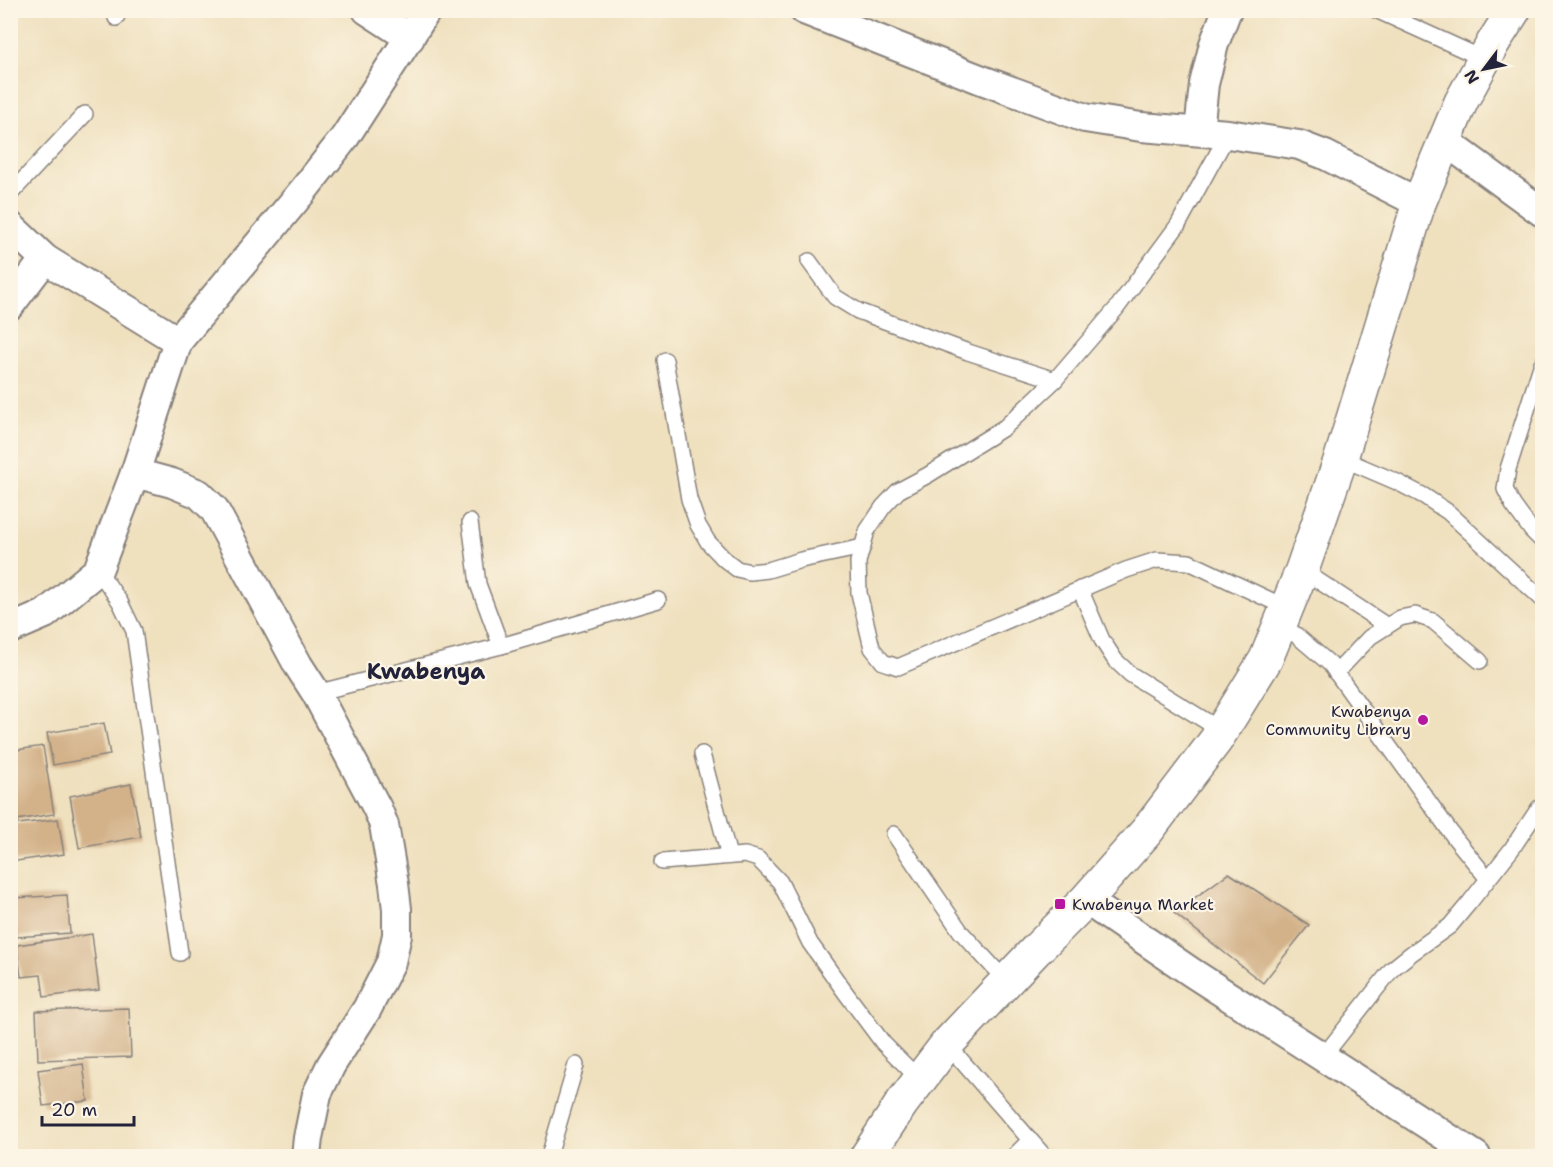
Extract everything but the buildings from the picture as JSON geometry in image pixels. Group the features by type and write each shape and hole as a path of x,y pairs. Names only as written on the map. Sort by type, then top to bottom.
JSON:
{"main road":[{"path":"867,1156 902,1103 947,1044 1086,900 1147,831 1222,731 1266,659 1302,570 1341,458 1419,203 1461,102 1514,10"}],"street":[{"path":"367,10 410,38"},
{"path":"10,629 45,614 98,570 135,473 178,341 345,137 427,10"},
{"path":"804,10 1085,118 1228,134 1299,145 1325,154 1419,203"},
{"path":"1199,131 1204,84 1214,44 1227,10"},
{"path":"1445,141 1542,212"},
{"path":"10,226 45,260 178,341"},
{"path":"10,305 45,260"},
{"path":"135,473 172,483 199,494 214,509 298,665 316,693 384,825 397,909 397,935 391,962 367,1009 331,1065 317,1094 306,1156"},
{"path":"1086,900 1322,1058 1476,1156"}],"lane":[{"path":"1376,10 1485,59"},
{"path":"10,194 85,114"},
{"path":"1228,134 1178,225 1116,309 1055,380 1005,427 928,476 898,492 883,507 867,531 858,562 859,593 872,648 883,662 898,667 1126,570 1158,560 1189,562 1284,616 1296,634 1330,664 1454,837 1488,879"},
{"path":"809,261 835,297 858,311 968,352 1055,380"},
{"path":"665,360 689,499 698,525 708,542 724,559 737,569 750,572 768,570 801,560 863,547"},
{"path":"1542,363 1508,470 1505,489 1513,505 1542,541"},
{"path":"1341,458 1397,482 1448,512 1542,599"},
{"path":"470,522 478,584 501,646"},
{"path":"98,570 120,602 134,631 180,953"},
{"path":"1302,570 1387,626"},
{"path":"1080,589 1102,640 1115,660 1130,674 1222,731"},
{"path":"316,693 501,646 658,600"},
{"path":"1336,673 1370,637 1401,618 1415,615 1433,621 1480,661"},
{"path":"702,754 729,856"},
{"path":"1322,1058 1392,969 1450,926 1511,850 1539,808"},
{"path":"894,834 961,932 1006,981"},
{"path":"662,862 745,855 758,859 780,882 810,943 845,992 883,1043 920,1080"},
{"path":"947,1044 1044,1156"},
{"path":"549,1156 576,1065"},
{"path":"1014,1156 1030,1140"}],"place":[{"name":"Kwabenya Community Library","path":"1423,720"},
{"name":"Kwabenya Market","path":"1060,904"}],"district":[{"name":"Kwabenya","path":"426,671"}]}
